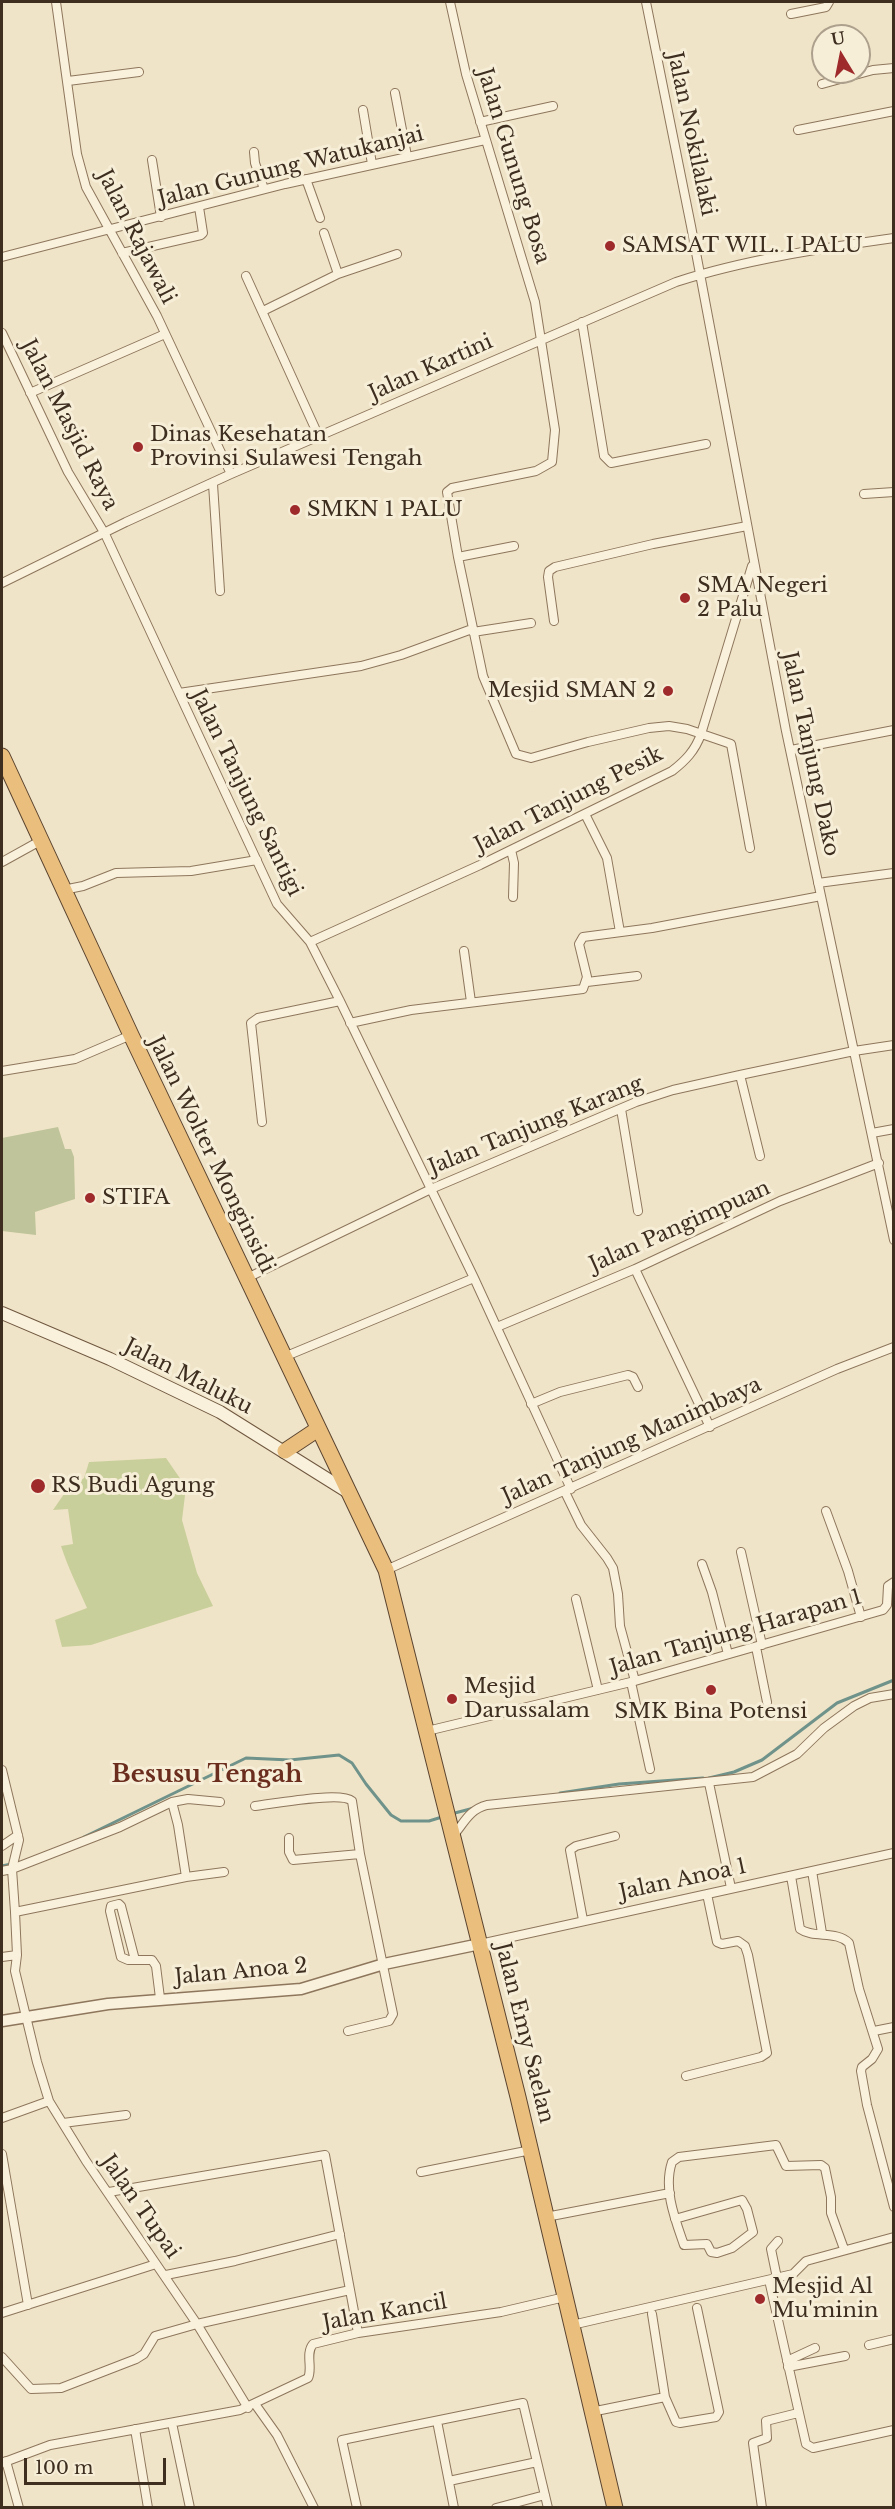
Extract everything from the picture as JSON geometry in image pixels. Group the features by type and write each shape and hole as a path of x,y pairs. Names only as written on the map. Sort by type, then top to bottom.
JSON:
{"highway":[{"name":"Jalan Wolter Monginsidi","path":"2,756 130,1035 386,1570"},
{"path":"285,1451 318,1429"},
{"name":"Jalan Emy Saelan","path":"386,1570 531,2150 615,2508"}],"main road":[{"name":"Jalan Maluku","path":"2,1313 195,1400 285,1451 348,1492"}],"street":[{"name":"Jalan Rajawali","path":"56,2 81,172 91,197 165,334 231,474"},
{"name":"Jalan Gunung Bosa","path":"450,2 460,51 485,140 535,302 555,422 552,462 536,471 452,488 447,492 458,557"},
{"name":"Jalan Nokilalaki","path":"646,2 701,274"},
{"path":"791,14 826,7 829,2"},
{"path":"871,71 894,68"},
{"path":"68,81 139,72"},
{"path":"395,93 407,156"},
{"path":"480,122 554,106"},
{"path":"363,110 372,164"},
{"path":"798,130 894,111"},
{"name":"Jalan Gunung Watukanjai","path":"2,257 264,189 485,140"},
{"path":"254,152 255,163 264,189"},
{"path":"152,160 162,217"},
{"path":"306,179 320,218"},
{"path":"122,253 201,236 203,228 199,207"},
{"path":"324,233 338,274"},
{"name":"Jalan Kartini","path":"2,584 231,474 423,389 676,282 701,274 894,238"},
{"path":"263,311 338,274 397,254"},
{"name":"Jalan Tanjung Dako","path":"701,274 753,563 894,1240"},
{"path":"246,276 319,437"},
{"path":"582,322 604,456 607,460 611,463 706,444"},
{"name":"Jalan Masjid Raya","path":"2,333 68,472 105,534"},
{"path":"30,393 165,334"},
{"path":"213,484 220,591"},
{"path":"864,494 894,492"},
{"path":"554,621 548,576 549,571 555,567 653,544 747,526"},
{"name":"Jalan Tanjung Santigi","path":"105,534 278,904 309,942 431,1189"},
{"path":"514,546 458,557 483,676 516,754 522,758 531,758 588,742 649,728 669,726 687,729 728,743 732,747 750,848"},
{"name":"Jalan Tanjung Pesik","path":"309,942 511,850 672,771 688,758 698,744 753,563"},
{"path":"179,693 361,666 473,631 531,623"},
{"path":"791,750 894,730"},
{"path":"585,814 607,858 620,932"},
{"path":"2,861 40,841"},
{"path":"511,850 514,863 513,897"},
{"path":"63,890 82,886 116,873 191,871 257,860"},
{"path":"818,883 894,873"},
{"path":"350,1023 411,1010 583,988 587,982 579,944 583,937 821,896"},
{"path":"464,951 471,1002"},
{"path":"587,982 637,976"},
{"path":"262,1122 251,1023 258,1017 340,1002"},
{"path":"2,1071 75,1059 130,1035"},
{"name":"Jalan Tanjung Karang","path":"247,1278 431,1189 621,1109 673,1090 854,1051 894,1045"},
{"path":"740,1075 760,1156"},
{"path":"621,1109 638,1211"},
{"path":"872,1133 894,1129"},
{"name":"Jalan Pangimpuan","path":"497,1326 635,1269 780,1201 879,1163"},
{"path":"431,1189 497,1326 581,1525 613,1568 618,1594 620,1626 650,1769"},
{"path":"635,1269 710,1427"},
{"path":"284,1357 474,1278"},
{"name":"Jalan Tanjung Manimbaya","path":"386,1570 568,1491 837,1369 894,1347"},
{"path":"531,1404 560,1392 628,1375 633,1377 638,1387"},
{"path":"826,1511 848,1571 861,1617"},
{"path":"741,1552 767,1702"},
{"path":"702,1564 712,1592 728,1654"},
{"name":"Jalan Tanjung Harapan 1","path":"427,1731 633,1681 861,1617 885,1609 888,1586 894,1582"},
{"path":"576,1599 598,1690"},
{"path":"451,1834 466,1817 483,1806 615,1790 750,1778 797,1754 824,1728 854,1706 870,1698 894,1694"},
{"path":"2,1770 19,1837 2,1846"},
{"path":"709,1783 731,1888"},
{"path":"255,1806 318,1798 350,1799 352,1802 360,1854 393,2009 392,2018 348,2031"},
{"path":"2,1871 120,1827 172,1802 188,1799 220,1802"},
{"path":"172,1802 186,1863 186,1876"},
{"path":"583,1920 570,1850 576,1846 615,1836"},
{"name":"Jalan Tupai","path":"19,1837 12,1869 17,1955 15,1971 49,2101 86,2161 156,2264 166,2275 252,2406 277,2435 314,2508"},
{"path":"289,1838 293,1860 360,1854"},
{"name":"Jalan Anoa 1","path":"480,1944 894,1853"},
{"path":"812,1871 822,1934"},
{"path":"15,1912 186,1876 224,1872"},
{"path":"790,1876 800,1929 805,1932 846,1939 849,1943 859,1989 874,2031 877,2052 862,2067 861,2071 867,2106 894,2207"},
{"path":"686,2076 761,2057 767,2053 745,1946 738,1941 719,1943 707,1894"},
{"path":"135,1960 121,1905 111,1906 110,1911 121,1957 135,1960 147,1958 154,1962 160,1998"},
{"name":"Jalan Anoa 2","path":"2,2020 160,1998 262,1994 301,1989 384,1964 480,1944"},
{"path":"2,1957 17,1955"},
{"path":"874,2031 894,2026"},
{"path":"2,2118 49,2101"},
{"path":"63,2123 126,2115"},
{"path":"675,2219 742,2200 747,2209 753,2232 732,2248 714,2253 707,2244 684,2245 675,2219 670,2193 670,2166 676,2158 776,2145 786,2166 821,2165 825,2168 831,2197 831,2213 844,2249"},
{"path":"422,2172 531,2150"},
{"path":"2,2154 3,2175 28,2305"},
{"path":"109,2192 325,2155 358,2333"},
{"path":"546,2217 670,2193"},
{"path":"166,2275 235,2261 340,2234"},
{"path":"572,2325 793,2274 806,2260 894,2236"},
{"path":"778,2241 771,2249 773,2279 788,2364 806,2444 808,2447 894,2430"},
{"path":"2,2313 156,2264"},
{"path":"2,2357 31,2389 61,2388 136,2359 144,2354 155,2336 197,2324 350,2290"},
{"name":"Jalan Kancil","path":"4,2462 50,2445 252,2406 308,2378 310,2375 309,2352 313,2344 358,2333 501,2312 565,2297"},
{"path":"652,2314 664,2397 677,2423 716,2417 718,2414 697,2308"},
{"path":"869,2345 894,2339"},
{"path":"788,2364 816,2348"},
{"path":"788,2364 845,2356"},
{"path":"591,2412 664,2397"},
{"path":"357,2508 342,2440 523,2403 548,2508"},
{"path":"762,2508 752,2445 767,2438 766,2421 798,2413"},
{"path":"437,2421 454,2508"},
{"path":"172,2423 190,2508"},
{"path":"135,2428 148,2508"},
{"path":"4,2462 19,2508"},
{"path":"449,2481 537,2462"},
{"path":"495,2508 545,2495"}],"green space":[{"path":"58,1127 65,1149 71,1149 74,1157 75,1199 35,1212 36,1235 2,1231 2,1138"},
{"path":"166,1458 186,1487 182,1520 197,1573 213,1606 91,1645 62,1647 55,1620 87,1608 61,1546 73,1544 68,1509 53,1510 64,1494 84,1478 89,1462"}],"waterway":[{"path":"709,1778 734,1772 762,1760 837,1703 894,1680"},
{"path":"84,1837 246,1758 290,1760 339,1755 352,1763 391,1815 401,1821 429,1821 442,1817"},
{"path":"560,1793 619,1784 703,1778"},
{"path":"451,1814 474,1808"},
{"path":"2,1866 11,1864"}],"place":[{"name":"SAMSAT WIL. I PALU","path":"610,246"},
{"name":"Dinas Kesehatan Provinsi Sulawesi Tengah","path":"138,447"},
{"name":"SMKN 1 PALU","path":"295,510"},
{"name":"SMA Negeri 2 Palu","path":"685,598"},
{"name":"Mesjid SMAN 2","path":"668,691"},
{"name":"STIFA","path":"90,1198"},
{"name":"RS Budi Agung","path":"38,1486"},
{"name":"SMK Bina Potensi","path":"711,1690"},
{"name":"Mesjid Darussalam","path":"452,1699"},
{"name":"Mesjid Al Mu'minin","path":"760,2299"}],"district":[{"name":"Besusu Tengah","path":"207,1775"}]}
